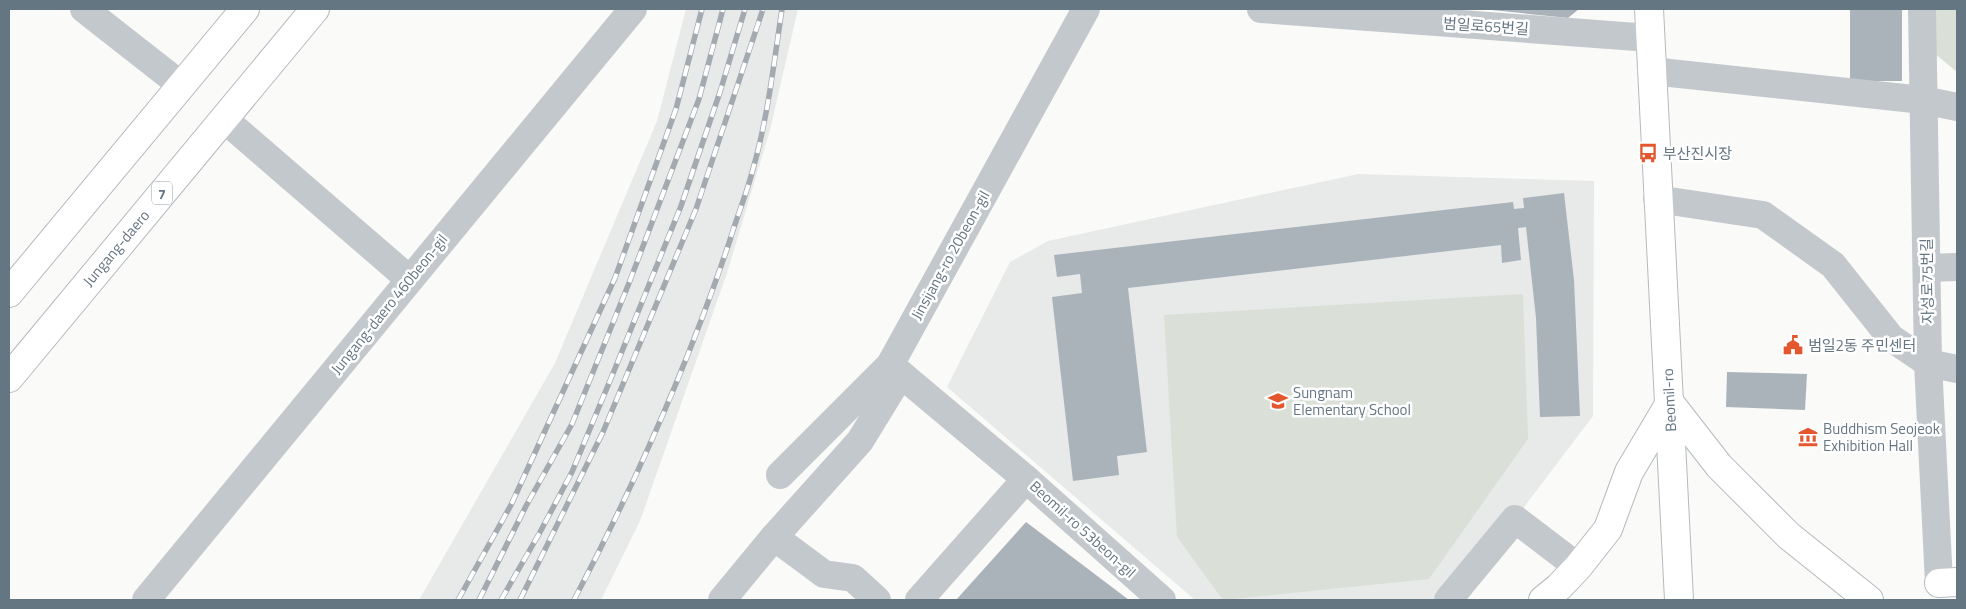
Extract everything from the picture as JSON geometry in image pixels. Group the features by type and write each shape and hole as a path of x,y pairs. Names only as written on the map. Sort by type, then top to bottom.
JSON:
{"main road":[{"path":"9,293 245,9"},
{"name":"Jungang-daero","path":"9,378 315,9"},
{"name":"Beomil-ro","path":"1649,9 1657,200 1670,403 1678,600"},
{"path":"1543,600 1559,587 1578,567 1608,529 1629,472 1670,403 1719,466 1789,536 1869,600"}],"street":[{"path":"84,9 181,85"},
{"name":"Jungang-daero 460beon-gil","path":"146,600 632,9"},
{"name":"Jinsijang-ro 20beon-gil","path":"780,475 895,370 1086,9"},
{"name":"범일로65번길","path":"1261,9 1650,38"},
{"name":"자성로75번길","path":"1922,9 1928,268 1928,363 1948,583"},
{"path":"1651,71 1923,100 1957,107"},
{"path":"224,119 409,279"},
{"path":"1657,200 1763,215 1833,265 1891,338 1928,363 1957,369"},
{"path":"1928,268 1957,267"},
{"path":"722,600 774,537 860,441 895,370"},
{"name":"Beomil-ro 53beon-gil","path":"895,370 1026,479 1162,600"},
{"name":"Beomil-ro 53beon-gil","path":"919,600 1026,479"},
{"path":"1448,600 1515,519 1578,567"},
{"path":"774,537 824,574 853,578 877,600"}],"shaded area":[{"path":"686,9 798,9 770,130 727,273 640,521 601,600 419,600 555,363 657,121"},
{"path":"1934,9 1957,9 1957,72 1934,53"},
{"name":"Sungnam Elementary School","path":"1358,174 1594,181 1593,416 1515,519 1448,600 1195,600 947,387 1010,262 1048,241"},
{"path":"1523,294 1528,439 1429,579 1223,600 1177,537 1164,315"}],"building":[{"path":"1482,9 1579,9 1568,18"},
{"path":"1850,9 1902,9 1902,81 1850,81"},
{"path":"1564,193 1574,280 1580,416 1540,417 1536,318 1526,227 1518,228 1521,260 1502,263 1501,245 1128,288 1147,452 1117,456 1119,475 1073,481 1052,297 1082,293 1080,274 1057,277 1054,255 1513,202 1514,209 1524,208 1523,198"},
{"path":"1727,372 1807,374 1805,410 1726,407"},
{"path":"1026,522 1129,600 956,600"}],"railway":[{"path":"458,600 511,505 615,278 676,109 702,9"},
{"path":"479,600 526,506 572,424 629,283 699,99 723,9"},
{"path":"501,600 572,472 614,371 681,206 720,92 745,9"},
{"path":"520,600 603,432 696,209 763,9"},
{"path":"574,600 639,468 678,378 714,287 748,187 763,130 782,9"}],"place":[{"name":"부산진시장","path":"1648,153"},
{"name":"범일2동 주민센터","path":"1793,345"},
{"name":"Sungnam Elementary School","path":"1278,401"},
{"name":"Buddhism Seojeok Exhibition Hall","path":"1808,437"}]}
